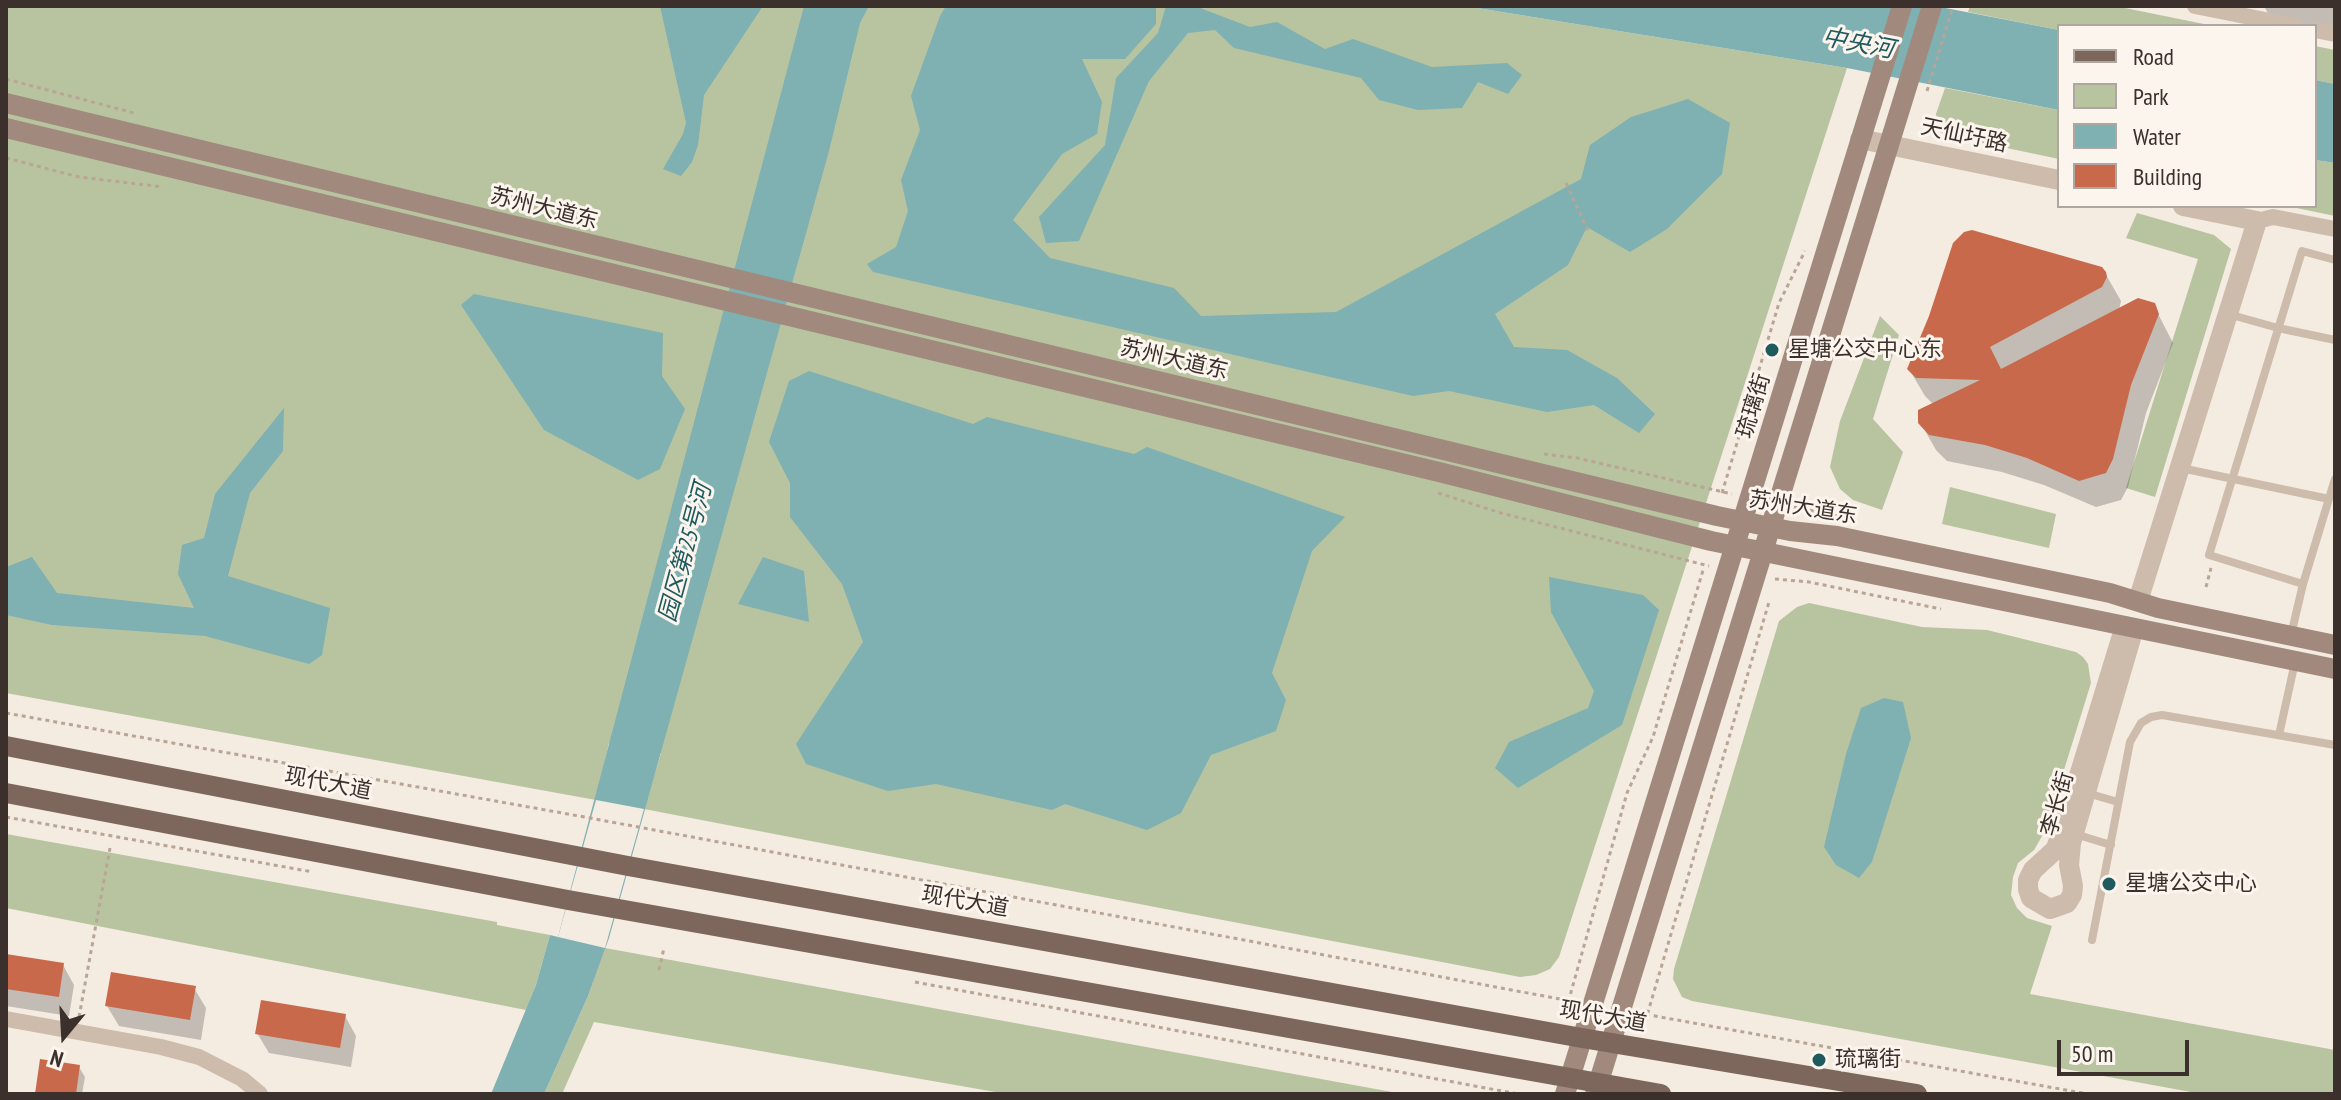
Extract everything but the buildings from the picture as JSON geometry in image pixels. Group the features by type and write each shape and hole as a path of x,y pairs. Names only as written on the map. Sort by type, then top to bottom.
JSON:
{"main road":[{"name":"琉璃街","path":"1567,1086 1902,6"},
{"path":"1596,1088 1773,554 1888,145 1919,83 1946,7"},
{"name":"苏州大道东","path":"6,103 1717,516 1780,529 1837,536 2110,593 2335,645"},
{"path":"6,128 1443,473 1711,541 2335,669"},
{"name":"现代大道","path":"6,746 628,866 1638,1048 1917,1094"},
{"path":"6,793 1567,1086 1661,1094"}],"street":[{"path":"2195,6 2285,24"},
{"name":"天仙圩路","path":"1860,139 2057,180"},
{"path":"2193,208 2257,221 2273,217 2335,229"},
{"path":"2138,601 2257,221"},
{"name":"李长街","path":"2130,627 2069,852 2072,895 2067,903 2050,909 2031,898 2028,880 2033,870 2055,850 2060,838 2130,627"},
{"path":"6,1019 161,1047 199,1057 242,1079 260,1094"}],"lane":[{"path":"2303,584 2209,555 2302,251 2335,260"},
{"path":"2228,314 2335,340"},
{"path":"2179,468 2329,499"},
{"path":"2291,636 2303,584 2335,479"},
{"path":"2279,735 2295,661"},
{"path":"2092,940 2133,732 2151,717 2162,715 2335,745"},
{"path":"2086,793 2118,802"},
{"path":"2074,834 2111,845"}],"path":[{"path":"1924,98 1919,83 1946,7"},
{"path":"1566,183 1589,233"},
{"path":"1717,516 1779,303 1805,251"},
{"path":"1536,453 1577,458 1751,498"},
{"path":"1780,529 1787,506 1800,499"},
{"path":"1787,506 1837,515"},
{"path":"1559,1034 1627,793 1653,737 1711,541"},
{"path":"1773,554 1775,579"},
{"path":"2206,587 2214,556"},
{"path":"1638,1048 1772,592"},
{"path":"6,713 639,827 1592,1005"},
{"path":"6,817 316,873"},
{"path":"76,1031 110,848"},
{"path":"659,970 664,948"},
{"path":"909,981 1518,1094"},
{"path":"1621,1010 2088,1094"}],"green space":[{"path":"6,6 1465,6 1847,68 1559,957 1550,969 1520,977 644,809 661,753 609,743 596,800 6,693"},
{"path":"1970,6 2115,6 2204,24 2057,24 2057,30 1968,12"},
{"path":"2317,46 2335,50 2335,84 2317,80"},
{"path":"1945,88 2057,110 2057,159 1945,135 1938,130 1936,114"},
{"path":"2317,160 2335,163 2335,216 2297,208 2317,208"},
{"path":"2137,213 2214,235 2231,249 2155,497 2126,488 2198,259 2126,238"},
{"path":"1880,316 1899,335 1873,419 1903,452 1882,510 1853,500 1840,489 1830,467 1840,421"},
{"path":"1950,487 2056,514 2049,548 1942,524"},
{"path":"1809,603 1922,627 1987,630 2076,652 2083,657 2088,664 2091,683 2045,831 2034,850 2018,863 2013,877 2011,895 2017,908 2027,918 2052,926 2030,994 2335,1050 2335,1094 2202,1094 1682,997 1673,979 1674,969 1779,621 1797,607"},
{"path":"6,834 497,922 497,925 550,935 526,1010 6,908"},
{"path":"605,948 1403,1094 1007,1094 594,1022 562,1094 544,1094 588,996"}],"water":[{"path":"660,6 763,6 704,95 698,145 692,162 681,176 663,169 686,123"},
{"name":"园区第25号河","path":"804,6 869,6 860,23 829,151 609,938 588,996 544,1094 491,1094 536,985 550,935 558,937"},
{"path":"946,6 1156,6 1156,24 1125,59 1082,59 1102,102 1097,134 1062,154 1013,220 1050,258 1174,288 1201,316 1336,312 1581,179 1590,145 1631,117 1688,99 1730,123 1722,174 1667,229 1630,252 1587,227 1568,265 1495,314 1514,347 1567,350 1617,378 1655,414 1639,433 1594,405 1547,412 1449,391 1413,396 873,272 867,264 896,247 908,211 901,180 920,130 911,96"},
{"path":"1166,6 1195,6 1250,27 1277,22 1325,49 1353,39 1432,67 1507,63 1522,75 1508,94 1478,82 1462,108 1418,110 1379,100 1361,78 1234,48 1215,30 1188,33 1149,81 1079,241 1046,243 1039,217 1105,145 1116,78 1158,33"},
{"name":"中央河","path":"1465,6 1935,6 2057,30 2057,110 1847,68"},
{"path":"2317,80 2335,84 2335,163 2317,160"},
{"path":"474,294 663,333 662,376 685,409 660,469 638,480 544,430 461,305"},
{"path":"809,371 973,424 987,417 1134,454 1147,447 1345,517 1312,551 1272,673 1286,700 1276,731 1211,755 1181,813 1147,830 1065,804 1052,810 936,784 888,791 806,764 796,744 863,642 842,584 790,517 790,483 769,442 789,381"},
{"path":"284,408 283,451 250,493 228,576 330,608 322,655 309,664 205,636 52,625 6,615 6,567 32,557 57,593 194,608 178,574 182,545 204,538 215,494"},
{"path":"763,557 804,571 809,622 738,604"},
{"path":"1549,577 1643,595 1659,610 1622,725 1518,788 1495,768 1509,742 1588,708 1594,691 1551,612"},
{"path":"1884,698 1903,702 1911,738 1872,862 1859,878 1836,865 1824,847 1846,754 1861,708"}],"pier":[{"path":"596,800 644,809 605,948 558,937"}],"place":[{"name":"星塘公交中心东","path":"1772,350"},
{"name":"星塘公交中心","path":"2109,884"},
{"name":"琉璃街","path":"1819,1060"}]}
